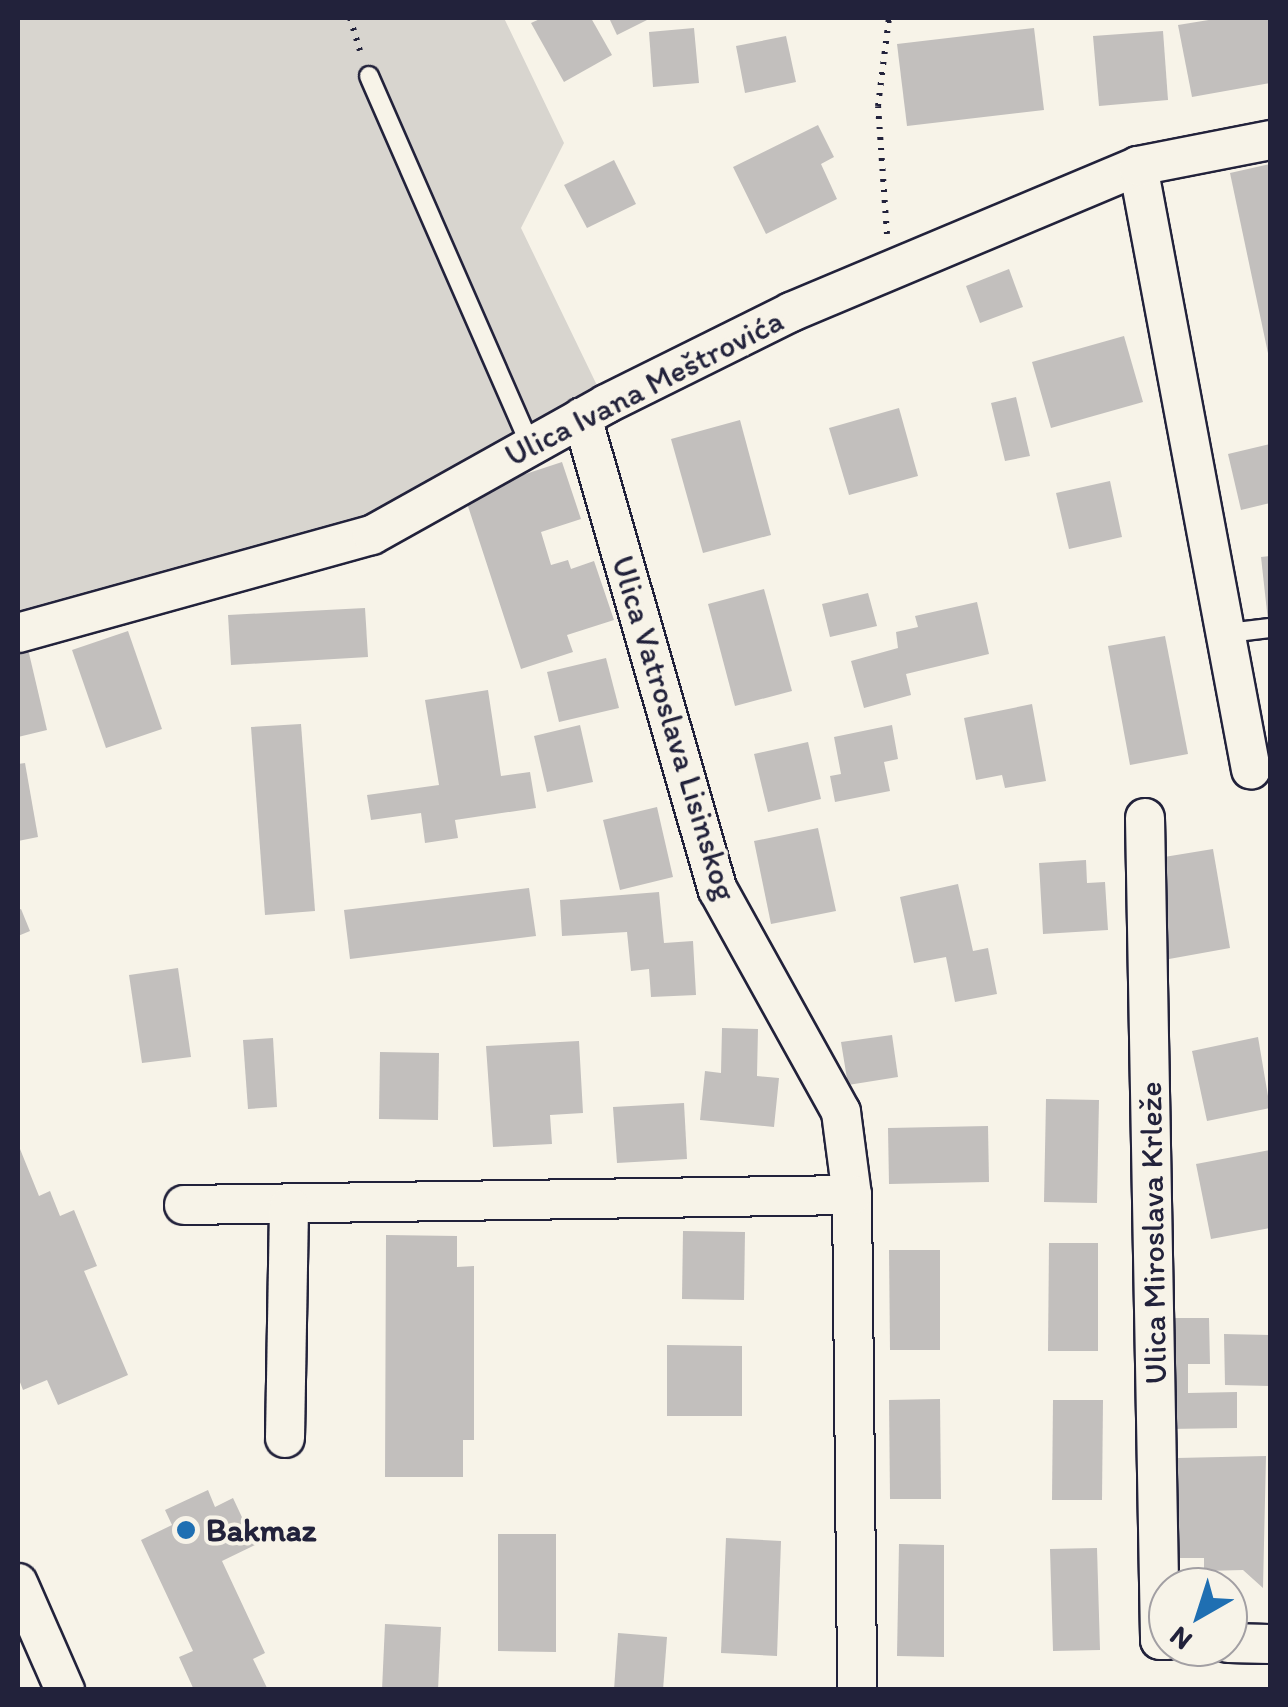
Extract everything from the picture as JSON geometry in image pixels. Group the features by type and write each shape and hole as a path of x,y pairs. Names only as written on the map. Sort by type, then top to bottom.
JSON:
{"street":[{"name":"Ulica Ivana Meštrovića","path":"18,633 372,535 582,417 790,312 1138,166 1270,140"},
{"path":"1138,166 1252,770"},
{"name":"Ulica Vatroslava Lisinskog","path":"582,417 718,890 840,1112 852,1195 856,1690"},
{"name":"Ulica Miroslava Krleže","path":"1144,818 1159,1567"},
{"path":"184,1206 852,1195"},
{"path":"285,1438 289,1206"},
{"path":"18,1583 64,1690"}],"lane":[{"path":"369,76 531,446"},
{"path":"1228,633 1270,628"}],"path":[{"path":"888,240 879,195 878,106 889,18"}],"shaded area":[{"path":"18,18 504,18 564,143 521,228 606,404 372,535 18,633"}],"building":[{"path":"542,18 591,18 612,55 564,82 531,23"},
{"path":"609,18 651,18 617,35"},
{"path":"1221,18 1270,18 1270,83 1192,97 1178,25"},
{"path":"694,28 699,83 653,87 649,32"},
{"path":"1034,28 1044,110 907,126 897,44"},
{"path":"1163,31 1168,100 1099,106 1093,36"},
{"path":"786,36 796,82 745,93 736,46"},
{"path":"818,125 834,157 821,164 837,199 766,234 733,167"},
{"path":"614,160 636,204 587,228 564,185"},
{"path":"1270,164 1270,358 1269,358 1230,173"},
{"path":"1009,269 1023,307 980,323 966,286"},
{"path":"1124,336 1143,402 1051,428 1032,362"},
{"path":"1016,397 1030,456 1005,461 991,403"},
{"path":"899,408 918,476 849,495 829,428"},
{"path":"740,420 771,535 703,553 671,439"},
{"path":"1270,444 1270,503 1241,510 1228,454"},
{"path":"562,462 581,519 541,532 551,565 568,560 571,569 594,561 614,620 567,635 573,652 521,669 464,494"},
{"path":"1110,481 1122,537 1069,549 1056,493"},
{"path":"1270,556 1270,620 1268,621 1261,557"},
{"path":"764,589 792,691 735,706 708,604"},
{"path":"868,593 877,626 830,637 822,604"},
{"path":"977,602 989,654 906,674 911,695 864,708 851,661 898,648 896,632 918,627 915,616"},
{"path":"365,608 368,657 231,665 228,615"},
{"path":"128,631 162,729 106,748 72,650"},
{"path":"1165,636 1188,754 1130,765 1108,646"},
{"path":"28,649 47,730 18,737 18,652"},
{"path":"606,658 619,708 559,722 547,672"},
{"path":"488,690 501,776 530,772 536,808 455,820 458,838 425,843 421,813 371,820 367,795 439,785 425,700"},
{"path":"1032,704 1046,781 1005,788 1002,775 976,780 964,718"},
{"path":"301,724 315,911 265,915 251,727"},
{"path":"580,725 593,782 547,792 534,736"},
{"path":"892,725 898,759 884,762 890,791 835,802 830,776 841,774 834,737"},
{"path":"808,742 821,799 768,812 754,754"},
{"path":"25,763 38,837 18,841 18,764"},
{"path":"657,807 673,877 620,890 603,820"},
{"path":"818,828 836,911 771,924 754,841"},
{"path":"1213,849 1230,948 1169,959 1152,859"},
{"path":"1086,860 1087,883 1105,882 1108,930 1043,934 1039,863"},
{"path":"958,884 973,951 988,948 997,994 955,1002 946,957 914,963 900,897"},
{"path":"529,888 536,936 350,959 344,910"},
{"path":"659,892 664,943 693,941 696,995 651,997 649,969 631,971 627,932 562,936 560,900"},
{"path":"21,909 30,931 18,936 18,910"},
{"path":"178,968 191,1057 142,1063 129,975"},
{"path":"722,1028 758,1029 757,1076 779,1078 774,1127 700,1120 705,1071 721,1073"},
{"path":"892,1035 898,1077 848,1085 841,1042"},
{"path":"1258,1037 1270,1108 1207,1121 1192,1051"},
{"path":"273,1038 277,1107 248,1109 243,1040"},
{"path":"579,1041 583,1113 550,1115 552,1144 493,1147 486,1046"},
{"path":"380,1052 439,1053 438,1120 379,1119"},
{"path":"1046,1099 1099,1100 1097,1203 1044,1202"},
{"path":"684,1103 687,1159 617,1163 613,1107"},
{"path":"988,1126 989,1182 889,1184 888,1128"},
{"path":"18,1144 39,1196 50,1191 60,1216 74,1210 97,1266 84,1271 128,1375 58,1405 47,1380 23,1390 18,1377"},
{"path":"1270,1150 1270,1228 1211,1239 1196,1164"},
{"path":"683,1231 745,1232 744,1300 682,1299"},
{"path":"386,1235 457,1236 457,1267 474,1266 474,1440 463,1440 463,1477 385,1477"},
{"path":"1049,1243 1098,1243 1098,1351 1048,1351"},
{"path":"889,1250 940,1250 940,1350 890,1350"},
{"path":"1166,1318 1209,1318 1210,1364 1188,1364 1188,1393 1237,1392 1237,1428 1168,1429"},
{"path":"1224,1334 1270,1335 1270,1386 1225,1385"},
{"path":"667,1345 742,1346 742,1416 667,1416"},
{"path":"940,1399 941,1499 890,1499 889,1400"},
{"path":"1053,1400 1103,1400 1102,1500 1052,1500"},
{"path":"1266,1456 1263,1588 1248,1574 1248,1567 1204,1567 1204,1558 1179,1558 1177,1458"},
{"path":"208,1490 215,1507 233,1498 255,1545 222,1561 265,1653 253,1659 268,1690 194,1690 179,1657 193,1651 141,1540 172,1525 165,1510"},
{"path":"498,1534 556,1534 556,1652 498,1651"},
{"path":"726,1538 781,1541 777,1656 721,1653"},
{"path":"899,1544 944,1545 944,1657 897,1656"},
{"path":"1097,1548 1100,1650 1053,1651 1050,1549"},
{"path":"385,1624 441,1627 438,1690 382,1690"},
{"path":"618,1633 667,1637 663,1690 614,1690"}],"place":[{"name":"Bakmaz","path":"186,1530"}]}
